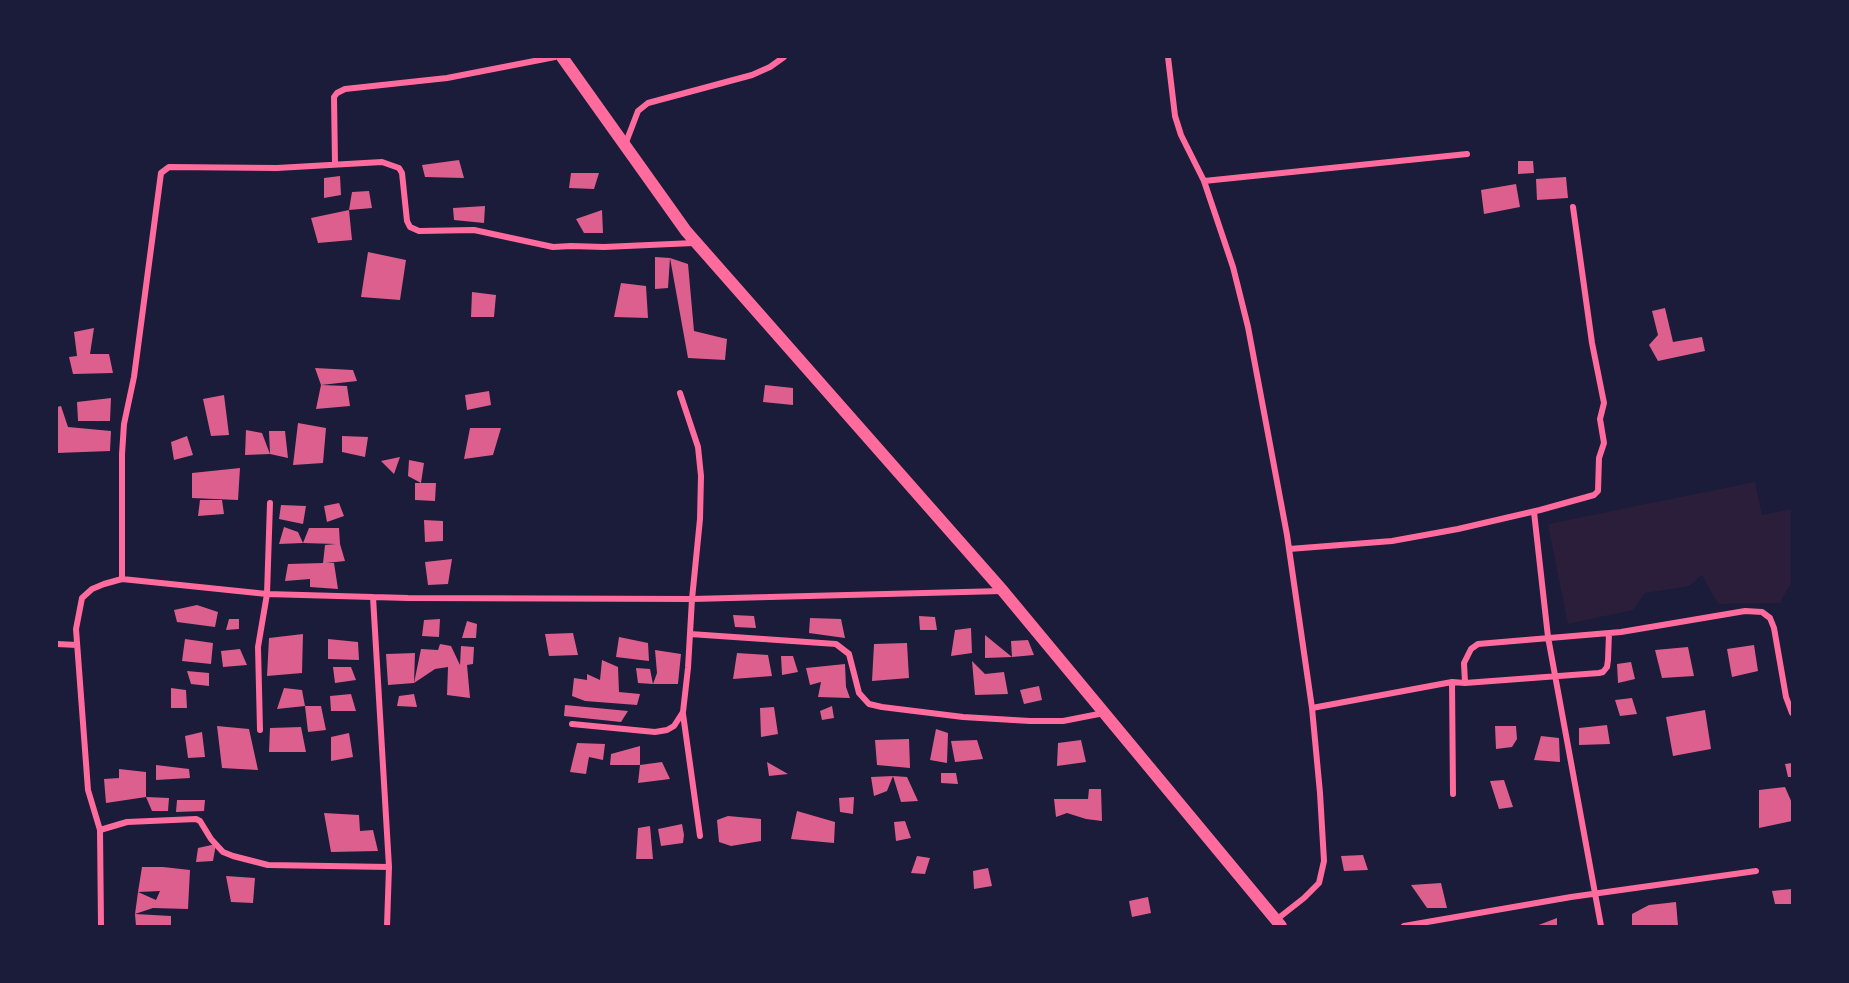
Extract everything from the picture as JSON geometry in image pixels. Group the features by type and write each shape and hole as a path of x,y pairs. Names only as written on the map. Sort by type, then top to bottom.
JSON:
{"main road":[{"path":"562,57 696,243 1003,591 1279,923"}],"street":[{"path":"335,164 334,97 345,89 447,78 555,57"},
{"path":"625,146 638,111 648,103 752,75 770,68 784,57"},
{"path":"1168,57 1174,116 1204,181 1233,267 1248,327 1289,549 1312,708 1324,861 1319,883 1279,923"},
{"path":"1204,181 1467,154"},
{"path":"122,579 124,424 134,377 160,173 169,167 277,168 382,162 399,168 402,173 407,221 410,227 419,231 474,230 553,247 696,243"},
{"path":"1289,549 1392,541 1458,529 1534,512 1594,495 1598,491 1599,458 1604,443 1600,419 1604,403 1592,343 1573,207"},
{"path":"680,393 698,447 701,476 700,519 688,669 682,712 700,836"},
{"path":"260,730 258,647 267,594 270,503"},
{"path":"1534,512 1548,637 1601,926"},
{"path":"101,926 100,830 88,789 76,629 82,598 98,586 122,579 267,594 692,599 1003,591"},
{"path":"373,597 389,867 387,926"},
{"path":"1465,683 1464,663 1471,649 1478,644 1609,633 1745,611 1762,612 1770,618 1774,628 1786,697 1792,713"},
{"path":"1312,708 1452,682 1465,683 1603,672 1608,660 1609,633"},
{"path":"690,634 836,644 849,654 859,693 870,704 963,717 1030,722 1063,721 1105,713"},
{"path":"57,644 77,645"},
{"path":"1452,682 1453,794"},
{"path":"572,724 655,732 674,726 682,712"},
{"path":"100,830 127,822 196,819 200,821 223,852 268,865 389,867"},
{"path":"1404,926 1658,883 1756,871"}],"shaded area":[{"path":"1755,482 1762,515 1792,509 1792,581 1780,603 1718,604 1702,575 1689,586 1645,593 1633,610 1568,624 1548,524"}],"building":[{"path":"459,160 464,178 425,177 422,165"},
{"path":"1518,161 1533,161 1534,173 1518,174"},
{"path":"571,173 599,173 594,189 569,188"},
{"path":"340,176 341,195 324,198 324,178"},
{"path":"1566,177 1568,198 1537,200 1536,179"},
{"path":"1516,184 1520,207 1484,214 1481,190"},
{"path":"369,191 372,208 349,210 352,192"},
{"path":"485,206 484,223 454,220 453,208"},
{"path":"349,210 352,240 318,243 311,218"},
{"path":"602,210 603,233 584,233 576,219"},
{"path":"368,252 406,260 400,300 361,297"},
{"path":"655,257 670,258 668,288 655,289"},
{"path":"670,258 688,264 694,331 727,339 725,360 688,358"},
{"path":"621,283 646,286 648,318 614,317"},
{"path":"472,292 496,295 494,317 471,317"},
{"path":"1665,308 1673,342 1702,337 1705,351 1658,361 1649,345 1658,335 1652,311"},
{"path":"94,328 90,354 109,354 113,373 73,374 69,357 77,356 74,332"},
{"path":"315,368 353,370 357,381 321,385"},
{"path":"321,385 347,386 350,406 316,409"},
{"path":"765,385 793,388 793,405 763,402"},
{"path":"489,391 491,405 467,410 465,395"},
{"path":"224,395 229,435 211,436 203,399"},
{"path":"111,398 110,421 78,421 77,402"},
{"path":"61,406 68,427 111,431 110,451 57,453 57,407"},
{"path":"298,423 326,428 323,463 293,465"},
{"path":"470,428 501,428 493,455 464,459"},
{"path":"246,430 262,433 270,454 245,455"},
{"path":"269,431 285,431 288,458 270,454"},
{"path":"187,436 193,455 174,460 171,442"},
{"path":"342,436 368,437 365,457 342,452"},
{"path":"400,457 394,474 381,461"},
{"path":"409,460 424,463 421,483 408,476"},
{"path":"240,468 238,500 192,498 192,473"},
{"path":"415,483 436,483 435,501 415,500"},
{"path":"200,500 222,500 224,514 198,516"},
{"path":"339,503 344,516 327,522 324,506"},
{"path":"281,505 306,506 303,524 279,519"},
{"path":"424,520 443,521 443,541 425,542"},
{"path":"284,527 298,532 303,543 279,544"},
{"path":"309,528 339,528 340,544 345,561 326,563 334,563 338,589 310,587 310,579 285,581 288,564 323,563 325,545 336,544 303,543"},
{"path":"452,559 448,584 428,585 425,562"},
{"path":"197,605 218,612 215,627 177,622 174,610"},
{"path":"733,615 754,616 756,628 735,627"},
{"path":"919,616 935,617 937,630 920,630"},
{"path":"810,618 841,619 845,638 809,633"},
{"path":"229,619 239,619 239,629 226,630"},
{"path":"440,619 439,637 422,636 424,620"},
{"path":"467,621 477,624 476,638 462,638"},
{"path":"971,628 972,653 951,656 955,630"},
{"path":"573,633 578,655 549,656 545,634"},
{"path":"303,634 302,673 267,676 269,638"},
{"path":"985,635 1012,657 985,658"},
{"path":"619,637 648,643 649,661 616,657"},
{"path":"185,639 213,643 211,664 182,661"},
{"path":"328,639 358,642 359,660 328,659"},
{"path":"1028,640 1034,655 1012,657 1011,641"},
{"path":"907,643 909,678 872,681 874,644"},
{"path":"440,644 451,646 460,665 461,646 474,647 473,664 467,665 470,698 447,695 448,667 435,669 414,683 421,649 438,650"},
{"path":"1754,645 1758,671 1732,677 1727,649"},
{"path":"1688,647 1694,676 1662,678 1655,650"},
{"path":"240,649 247,665 223,667 221,651"},
{"path":"655,650 681,654 678,684 653,684 657,673"},
{"path":"415,653 414,683 388,685 386,654"},
{"path":"737,653 768,655 772,676 733,679"},
{"path":"781,656 793,656 798,672 782,675"},
{"path":"602,660 618,667 619,692 640,694 637,705 585,701 572,696 574,678 587,680 587,674 600,680"},
{"path":"972,661 985,674 1004,672 1008,694 975,695"},
{"path":"1631,662 1635,679 1618,683 1617,664"},
{"path":"845,664 846,687 850,698 818,697 821,682 810,685 806,668"},
{"path":"333,667 351,667 356,680 335,683"},
{"path":"636,668 650,669 653,684 638,683"},
{"path":"187,671 209,673 209,686 191,684"},
{"path":"1039,686 1042,700 1024,704 1020,690"},
{"path":"171,688 186,690 187,708 171,708"},
{"path":"284,688 302,690 305,706 277,709"},
{"path":"351,694 356,711 331,711 330,696"},
{"path":"414,694 417,707 397,706 399,696"},
{"path":"1632,698 1637,714 1620,716 1615,700"},
{"path":"565,705 628,711 621,722 564,716"},
{"path":"305,706 321,706 326,730 308,732"},
{"path":"832,706 834,718 822,720 820,711"},
{"path":"774,707 778,734 761,737 760,708"},
{"path":"1705,710 1711,749 1673,756 1666,717"},
{"path":"1607,725 1610,744 1579,745 1579,728"},
{"path":"217,726 249,729 258,770 222,768"},
{"path":"1495,726 1516,726 1517,739 1512,747 1496,749"},
{"path":"301,727 306,752 269,752 270,728"},
{"path":"936,729 948,733 947,763 930,760"},
{"path":"202,732 205,757 188,758 185,736"},
{"path":"349,733 353,757 331,761 331,737"},
{"path":"1541,736 1559,738 1560,762 1534,760"},
{"path":"909,739 910,768 877,765 875,740"},
{"path":"977,740 983,759 955,762 951,741"},
{"path":"1081,740 1086,762 1057,766 1058,743"},
{"path":"577,743 605,744 603,760 589,757 586,774 570,772"},
{"path":"640,746 640,765 610,765 611,754"},
{"path":"662,762 670,779 638,783 640,765"},
{"path":"767,762 788,774 769,776"},
{"path":"1792,763 1792,777 1788,777 1785,764"},
{"path":"156,765 189,769 190,778 156,780"},
{"path":"119,769 146,772 146,797 106,803 104,779 119,778"},
{"path":"941,773 956,773 958,784 941,783"},
{"path":"893,776 907,777 918,801 901,802"},
{"path":"893,776 887,791 874,796 871,777"},
{"path":"1504,780 1513,807 1499,809 1490,781"},
{"path":"1785,787 1792,803 1792,821 1759,828 1759,790"},
{"path":"1089,789 1101,789 1102,821 1067,813 1056,817 1054,799 1088,799"},
{"path":"146,797 169,798 168,811 152,811"},
{"path":"854,797 853,814 840,812 839,798"},
{"path":"177,800 205,800 204,811 176,812"},
{"path":"797,811 835,822 834,843 791,839"},
{"path":"324,813 359,815 360,831 373,830 378,851 331,852"},
{"path":"728,816 761,819 761,841 731,846 719,842 717,820"},
{"path":"905,821 911,838 896,841 894,822"},
{"path":"682,824 683,843 661,846 658,829"},
{"path":"650,826 653,859 636,859 638,828"},
{"path":"216,844 213,861 196,862 198,848"},
{"path":"1363,855 1368,870 1344,871 1341,856"},
{"path":"917,856 930,858 925,874 911,873"},
{"path":"142,867 190,870 188,909 153,908 135,914 138,892","holes":["160,891 156,900 138,892"]},
{"path":"988,868 992,886 974,889 973,871"},
{"path":"226,876 255,878 253,903 231,902"},
{"path":"1441,883 1447,908 1427,908 1411,885"},
{"path":"1792,889 1792,904 1775,904 1772,891"},
{"path":"1148,897 1151,913 1132,917 1129,901"},
{"path":"1676,902 1678,926 1632,926 1632,914 1649,905"},
{"path":"135,914 171,916 171,926 136,926"},
{"path":"1557,918 1557,926 1536,926"}]}
